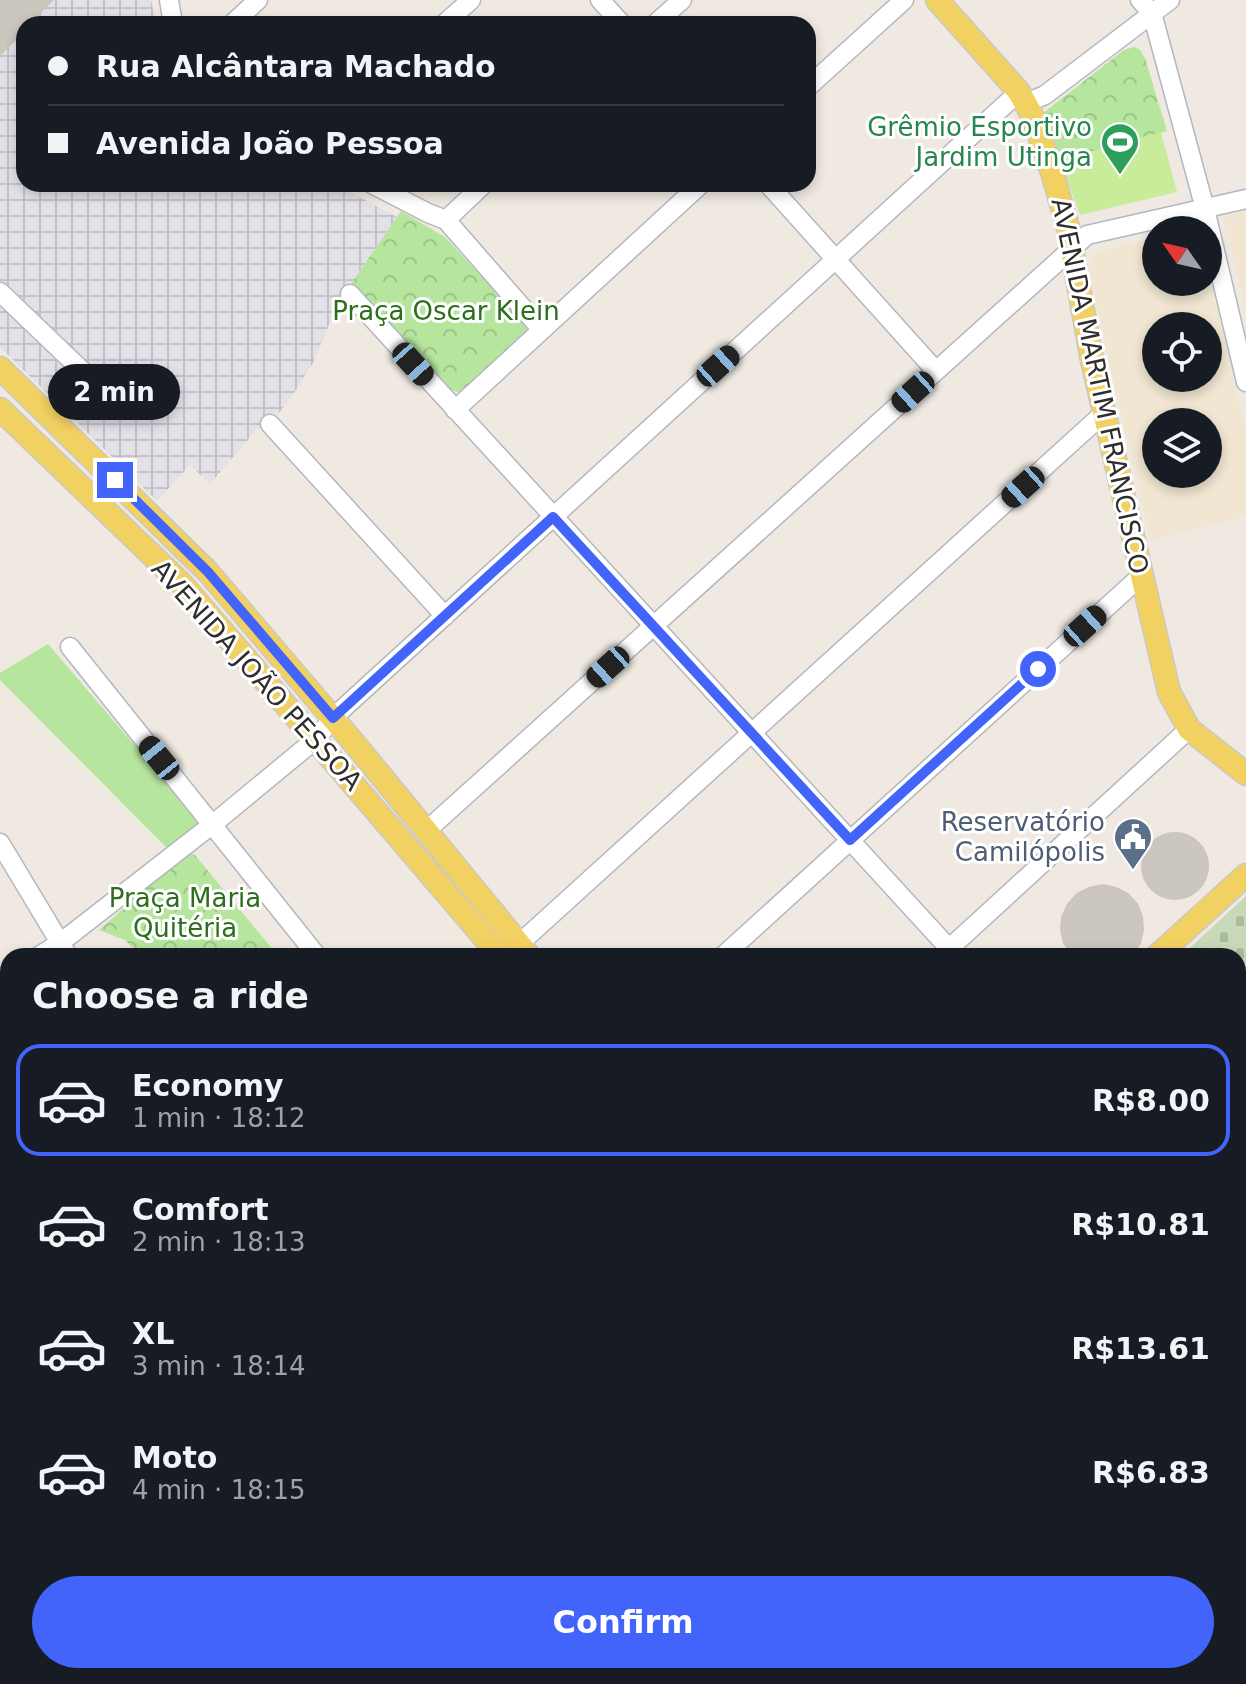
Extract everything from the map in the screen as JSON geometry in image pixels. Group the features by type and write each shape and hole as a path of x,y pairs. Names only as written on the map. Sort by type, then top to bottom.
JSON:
{"main road":[{"name":"AVENIDA MARTIM FRANCISCO","path":"937,0 1022,97 1052,172 1072,247 1104,413 1169,692 1189,729 1246,774"},
{"name":"AVENIDA JOÃO PESSOA","path":"0,368 208,572 426,831 513,948"},
{"name":"AVENIDA JOÃO PESSOA","path":"0,409 183,585 316,739 512,948"},
{"path":"1166,948 1246,875"}],"street":[{"path":"241,16 258,0"},
{"path":"453,16 471,0"},
{"path":"600,0 615,16"},
{"path":"664,16 682,0"},
{"path":"816,80 904,0"},
{"path":"65,948 316,739 333,718 836,259 1022,97 1045,95 1146,6 1170,0"},
{"path":"1146,6 1205,209 1246,382"},
{"path":"387,192 436,218 446,220 542,330"},
{"path":"446,220 476,192"},
{"path":"455,410 692,192"},
{"path":"775,192 936,371"},
{"path":"426,831 1087,235 1246,199"},
{"path":"0,292 119,406"},
{"path":"350,294 850,840 944,948"},
{"path":"520,948 751,733 1104,413"},
{"path":"270,424 445,616"},
{"path":"732,948 1141,576"},
{"path":"70,647 311,948"},
{"path":"955,948 1189,729"},
{"path":"0,843 63,948"}],"shaded area":[{"path":"0,0 151,0 154,16 16,16 16,192 350,192 397,217 338,303 313,363 294,393 279,413 257,429 210,484 190,465 157,501 0,347"},
{"path":"1246,210 1246,311 1222,215"},
{"path":"1142,240 1142,296 1214,296 1218,312 1142,312 1142,392 1222,392 1222,328 1246,432 1246,516 1150,540 1088,268 1096,252"}],"green space":[{"path":"1134,47 1145,58 1167,131 1054,162 1040,119 1043,113 1124,50"},
{"name":"Grêmio Esportivo Jardim Utinga","path":"1161,132 1177,192 1080,215 1060,160"},
{"name":"Praça Oscar Klein","path":"401,211 445,237 527,326 526,333 459,393 449,389 351,284"},
{"path":"48,644 200,822 167,848 0,680 0,673"},
{"name":"Praça Maria Quitéria","path":"185,854 195,855 271,948 133,948 125,940 99,930"},
{"path":"1246,896 1246,948 1190,948"}],"building":[{"path":"0,0 52,0 37,16 16,16 16,38 0,55"},
{"path":"1175,833 1188,836 1198,843 1205,853 1208,866 1205,879 1198,889 1188,896 1175,899 1162,896 1152,889 1145,879 1142,866 1145,853 1152,843 1162,836"},
{"path":"1103,885 1116,888 1128,894 1137,904 1143,930 1137,948 1068,948 1061,930 1062,917 1077,894"}],"place":[{"name":"Grêmio Esportivo Jardim Utinga","path":"1120,176"},
{"name":"Reservatório Camilópolis","path":"1133,871"}],"route":[{"path":"115,480 208,572 333,718 553,517 850,840 1038,669"}]}
